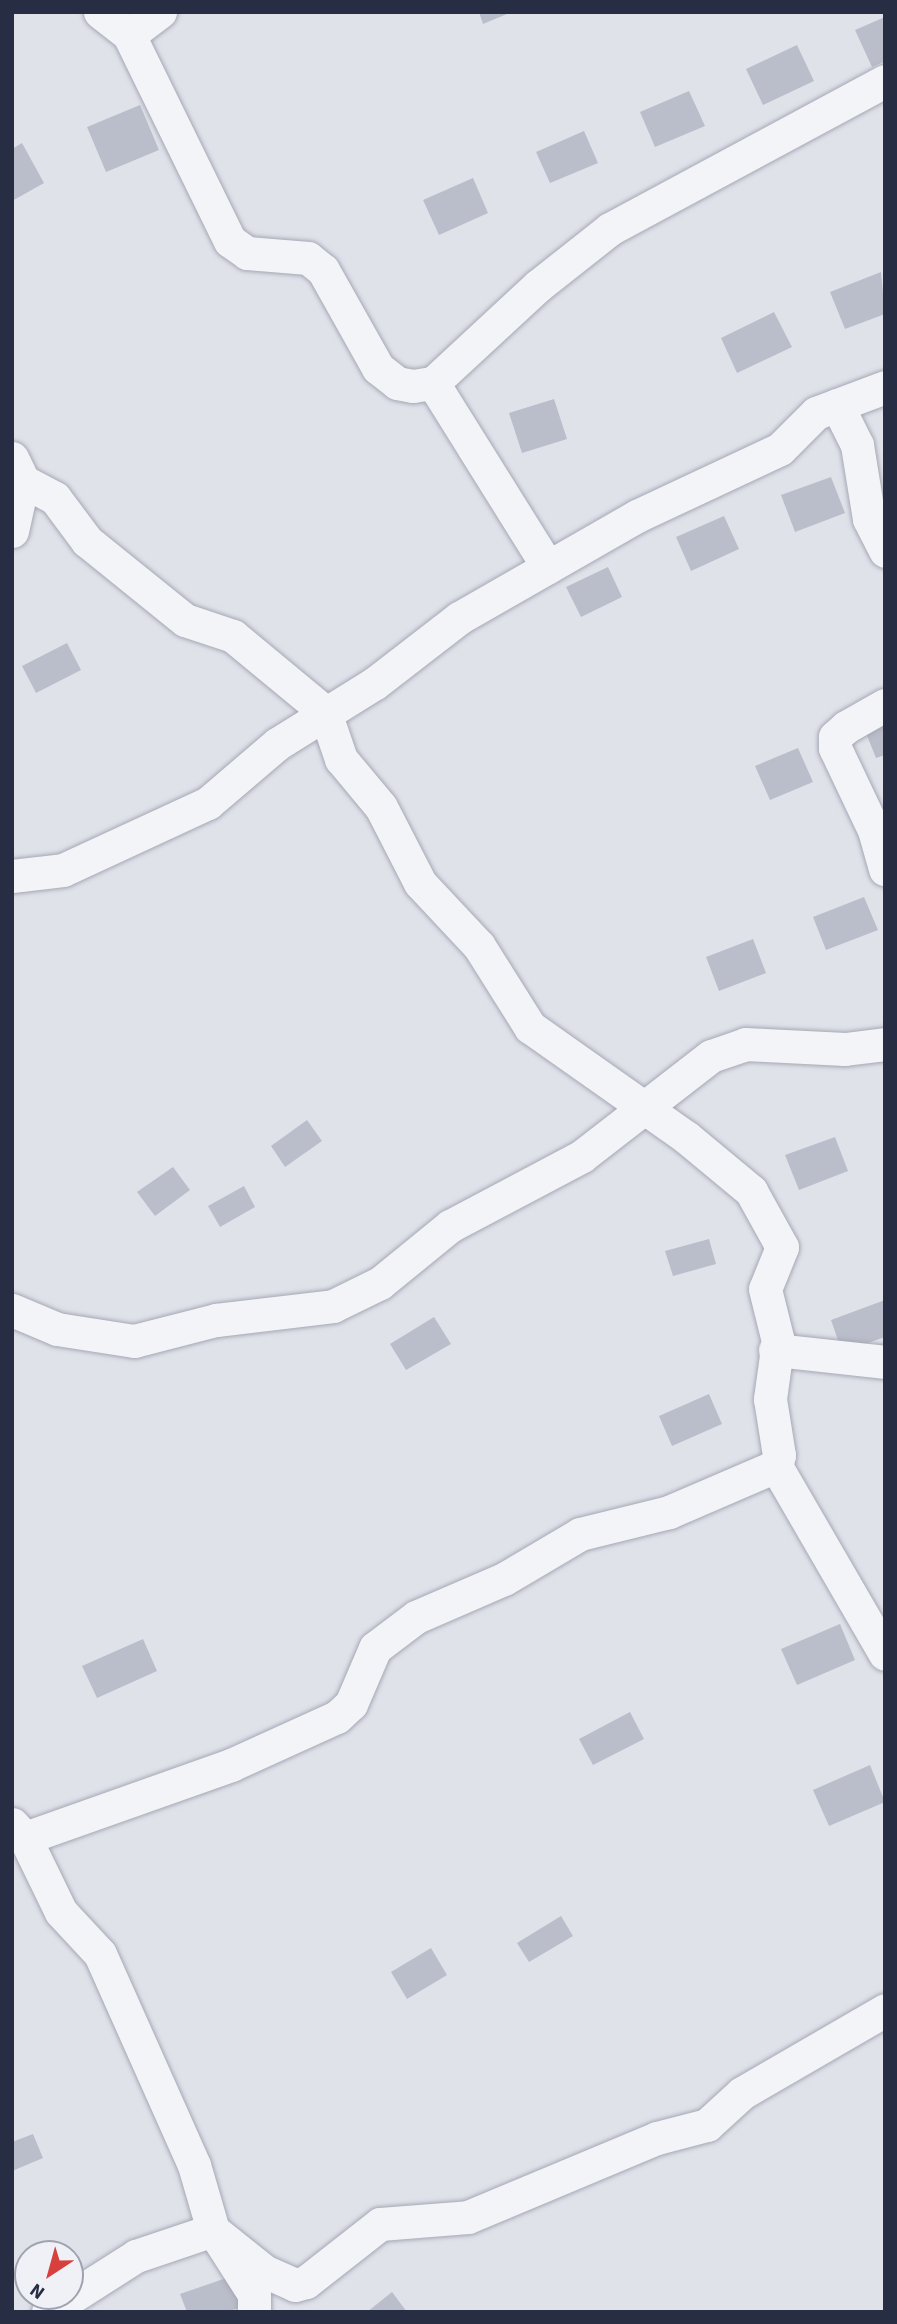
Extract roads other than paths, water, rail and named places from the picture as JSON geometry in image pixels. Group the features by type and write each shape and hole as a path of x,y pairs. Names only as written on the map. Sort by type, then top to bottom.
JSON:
{"street":[{"path":"100,12 129,35 236,249 308,258 333,283 378,368 397,383 433,383 539,285 611,229 885,81"},
{"path":"129,35 160,12"},
{"path":"433,383 548,567"},
{"path":"12,877 63,870 208,803 277,744 375,683 459,618 637,516 780,449 816,413 885,387"},
{"path":"837,405 857,445 869,519 885,551"},
{"path":"12,531 17,470"},
{"path":"17,470 55,498 87,541 185,620 233,636 325,712 341,759 381,807 420,883 479,946 530,1027 751,1191 779,1238 781,1253 765,1289 778,1341 770,1399 779,1455 776,1466 885,1654"},
{"path":"885,705 846,727 835,737 835,748 874,830 885,869"},
{"path":"12,1310 57,1329 134,1341 216,1320 333,1306 380,1283 450,1226 566,1167 710,1056 745,1044 845,1049 885,1044"},
{"path":"775,1350 885,1362"},
{"path":"254,2312 254,2294 213,2230 194,2165 100,1954 61,1912 19,1831 231,1765 337,1717 351,1704 375,1648 416,1617 505,1579 580,1534 669,1512 776,1466"},
{"path":"213,2230 264,2271 295,2285 306,2282 380,2224 468,2217 657,2138 707,2125 742,2093 885,2010"},
{"path":"48,2312 136,2256 213,2230"}]}
